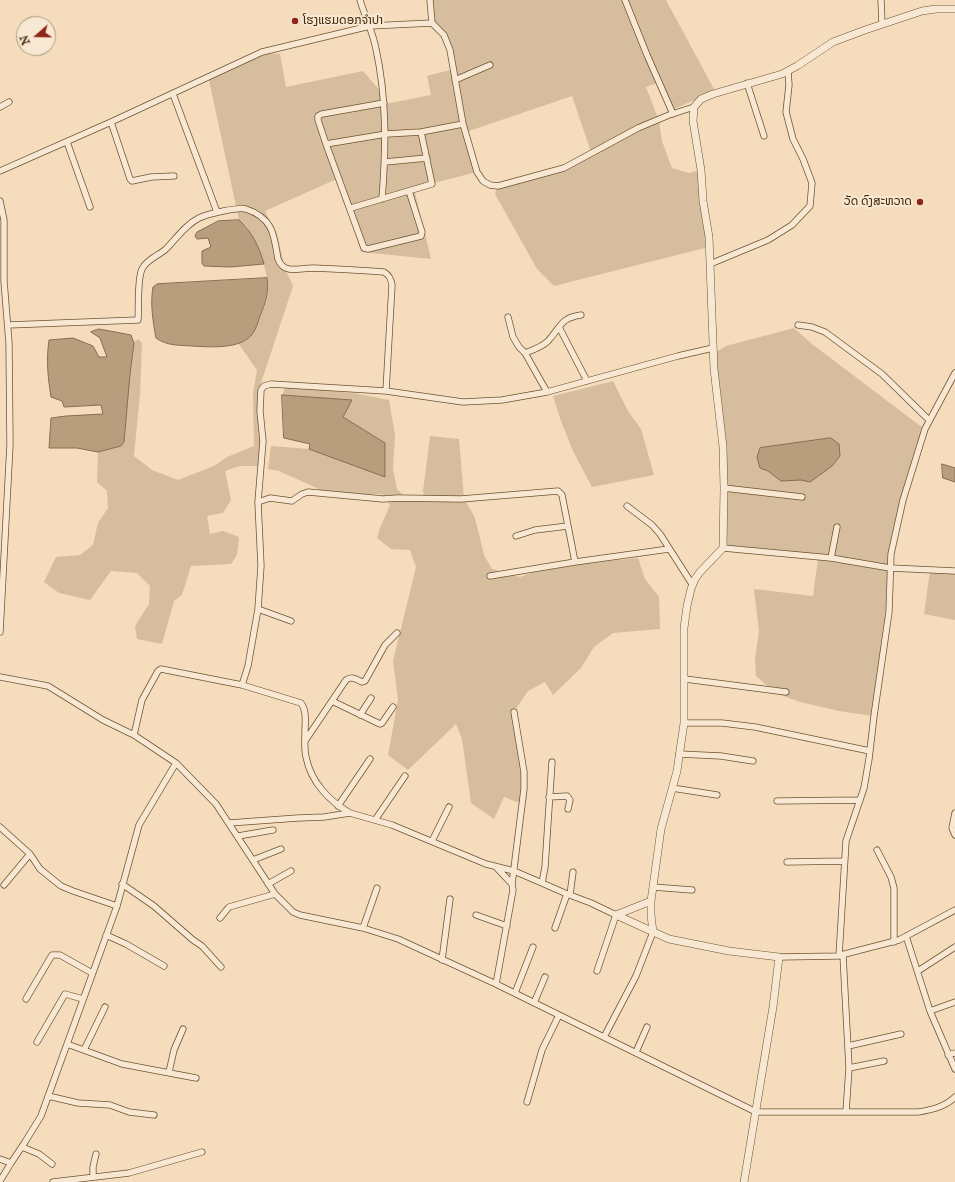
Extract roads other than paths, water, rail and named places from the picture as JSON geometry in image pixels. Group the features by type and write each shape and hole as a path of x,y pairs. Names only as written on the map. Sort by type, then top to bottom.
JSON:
{"street":[{"path":"360,0 370,26 377,51 384,103 386,134 382,199"},
{"path":"430,0 432,23 444,35 450,50 463,124 477,172 483,181 490,185 498,186 564,168 638,128 694,107 701,99 713,94 782,74 833,42 922,11 955,8"},
{"path":"625,0 673,114"},
{"path":"881,0 882,24"},
{"path":"0,171 173,94 262,52 370,26 432,23"},
{"path":"455,80 490,65"},
{"path":"710,264 768,240 792,225 810,206 812,183 803,159 793,139 786,112 789,85 788,71"},
{"path":"747,84 764,136"},
{"path":"173,94 217,212"},
{"path":"0,107 10,102"},
{"path":"384,103 318,116 326,144 364,248 368,249 418,238 421,236 422,232 409,191"},
{"path":"604,1036 636,976 654,932 651,916 651,901 661,829 677,771 684,723 683,662 684,628 687,606 692,584 700,572 723,548 723,447 713,348 709,237 701,170 693,121 694,107"},
{"path":"111,122 128,177 132,181 151,177 174,176"},
{"path":"326,144 386,134 421,132 463,124"},
{"path":"350,208 432,184 421,132"},
{"path":"67,142 90,207"},
{"path":"385,162 427,158"},
{"path":"0,201 4,220 2,255 9,343 10,445 0,632"},
{"path":"8,325 138,320 140,276 143,268 152,258 164,251 186,227 198,218 217,212 245,209 264,220 272,230 278,259 283,267 289,269 354,269 384,272 389,275 392,279 392,285 386,391"},
{"path":"525,353 542,346 547,342 565,319 571,316 581,315"},
{"path":"508,317 519,348 525,353 547,392"},
{"path":"798,325 812,327 825,332 882,374 929,420"},
{"path":"559,328 587,382"},
{"path":"242,686 248,666 258,610 261,566 258,502 263,441 260,411 261,390 264,386 271,384 386,391 463,402 502,400 547,392 678,356 713,348"},
{"path":"846,1112 849,1068 841,955 846,841 864,788 889,612 891,554 903,500 925,429 955,373"},
{"path":"724,488 802,497"},
{"path":"258,502 270,498 292,501 308,492 383,500 430,498 461,499 558,491 562,495 575,562"},
{"path":"627,506 652,525 660,534 692,584"},
{"path":"516,536 535,530 568,526"},
{"path":"831,558 837,527"},
{"path":"723,548 831,558 890,568 955,571"},
{"path":"490,576 669,549"},
{"path":"258,610 291,621"},
{"path":"305,741 346,680 354,678 362,682 365,681 385,645 397,633"},
{"path":"134,735 142,700 160,669 242,686 301,703 305,712 305,756 310,771 316,783 338,806 350,813 392,825 496,867 514,871 542,882 568,895 591,903 669,939 730,951 779,957 841,955 894,942 955,910"},
{"path":"0,677 48,686 103,720 134,735 176,763 216,804 275,894 293,912 363,928 398,939 604,1036 756,1112 918,1112 940,1107 947,1104 955,1097"},
{"path":"684,679 786,692"},
{"path":"360,715 371,698"},
{"path":"332,702 380,724 393,707"},
{"path":"496,984 513,890 512,884 524,789 524,772 514,712"},
{"path":"684,723 722,723 755,728 870,751"},
{"path":"679,754 721,756 753,760"},
{"path":"338,806 370,759"},
{"path":"542,882 545,867 552,762"},
{"path":"0,1181 41,1116 117,906 139,825 176,763"},
{"path":"375,820 405,776"},
{"path":"672,788 717,796"},
{"path":"549,797 567,796 570,800 568,809"},
{"path":"777,801 860,800"},
{"path":"432,841 450,807"},
{"path":"229,823 298,818 324,818 350,813"},
{"path":"955,813 952,828 955,835"},
{"path":"0,827 30,854 40,869 61,886 117,906"},
{"path":"238,836 272,830"},
{"path":"253,860 281,849"},
{"path":"877,850 891,877 894,888 894,942"},
{"path":"4,885 30,854"},
{"path":"787,862 844,862"},
{"path":"496,867 512,884"},
{"path":"268,884 291,871"},
{"path":"555,928 568,895 573,872"},
{"path":"122,884 154,906 202,946 221,967"},
{"path":"653,887 692,890"},
{"path":"363,928 377,888"},
{"path":"220,918 229,907 275,894"},
{"path":"442,960 450,899"},
{"path":"616,914 651,901"},
{"path":"596,971 616,914"},
{"path":"476,915 507,926"},
{"path":"106,935 126,944 164,966"},
{"path":"906,936 930,1011 955,1069"},
{"path":"515,993 533,947"},
{"path":"918,971 955,947"},
{"path":"26,999 52,955 60,955 92,973"},
{"path":"744,1182 779,957"},
{"path":"534,1003 545,977"},
{"path":"37,1042 65,994 83,999"},
{"path":"930,1011 955,1002"},
{"path":"84,1050 105,1007"},
{"path":"526,1102 542,1050 559,1015"},
{"path":"636,1052 647,1027"},
{"path":"169,1072 174,1050 183,1029"},
{"path":"848,1046 901,1034"},
{"path":"67,1044 122,1064 196,1078"},
{"path":"948,1055 955,1053"},
{"path":"849,1068 884,1061"},
{"path":"48,1096 78,1103 110,1105 129,1112 154,1115"},
{"path":"22,1147 39,1154 52,1164"},
{"path":"53,1182 129,1173 202,1152"},
{"path":"93,1177 96,1154"},
{"path":"0,1159 11,1162"}],"place":[{"name":"ໂຮງແຮມດອກຈຳປາ","path":"295,21"},
{"name":"ວັດ ດົງສະຫວາດ","path":"920,202"}]}
